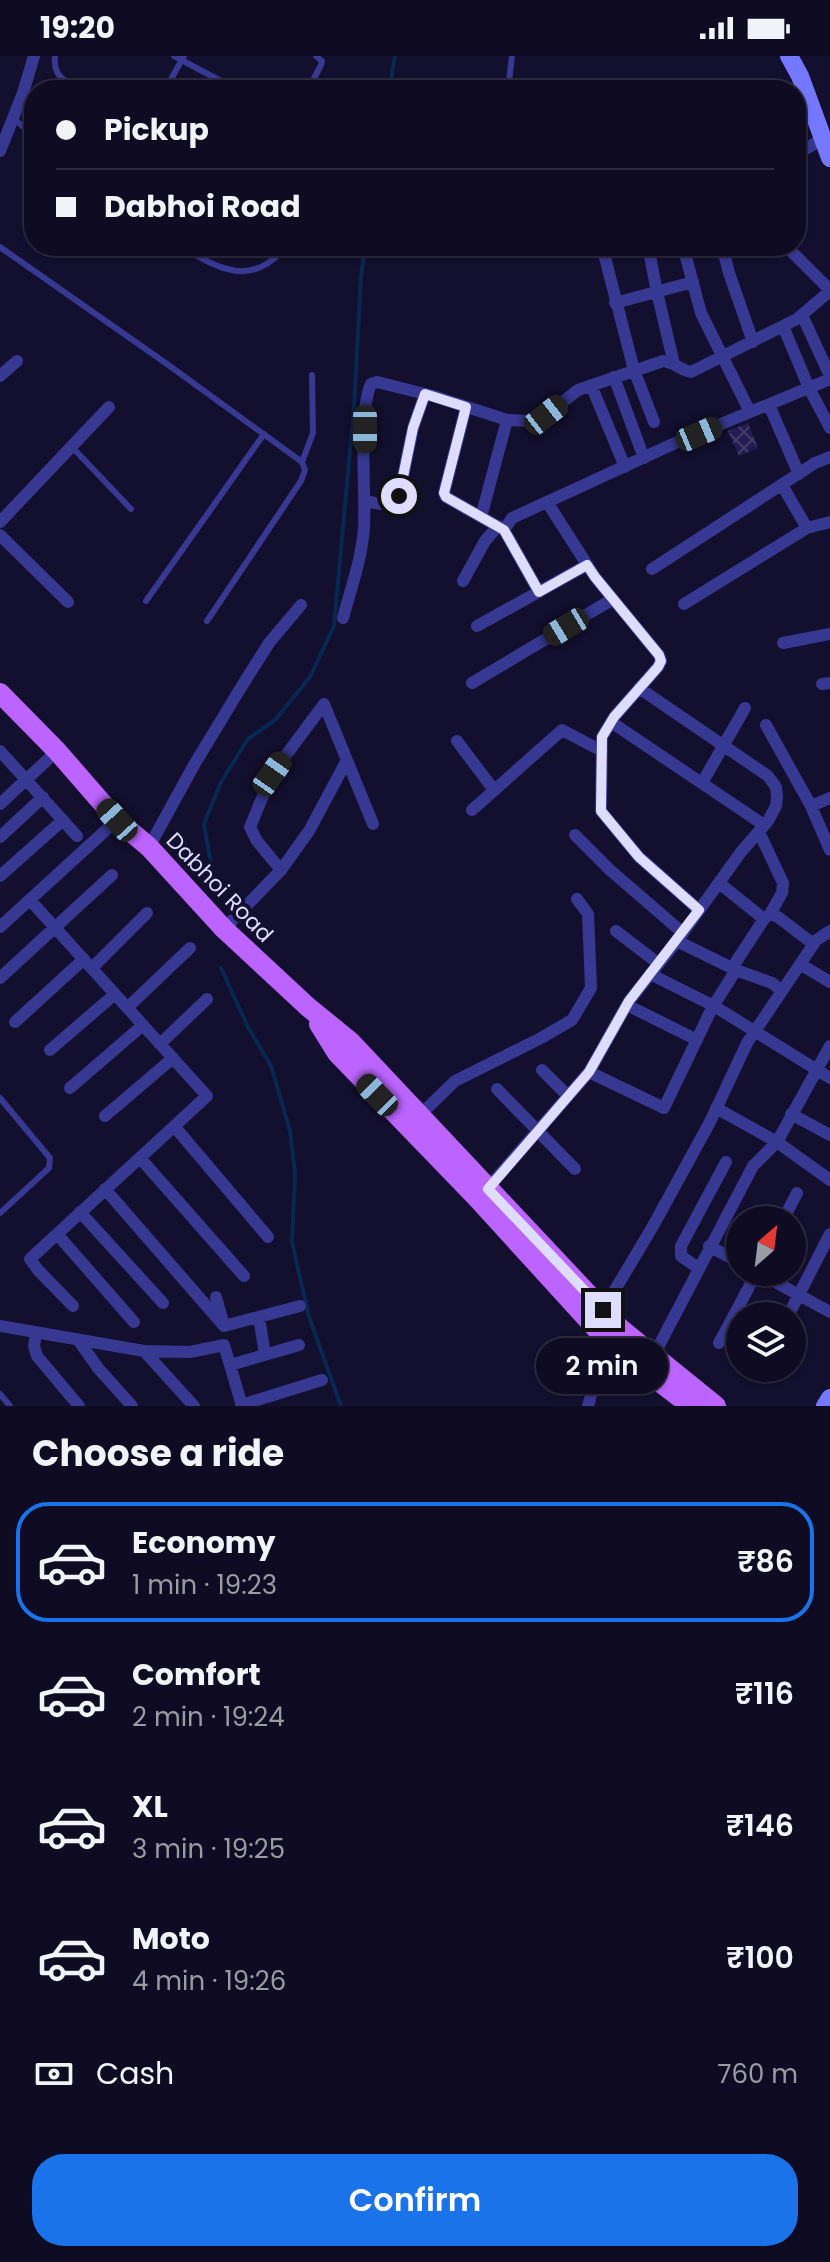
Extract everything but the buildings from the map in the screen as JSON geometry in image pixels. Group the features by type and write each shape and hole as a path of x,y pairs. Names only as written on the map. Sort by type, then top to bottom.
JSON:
{"main road":[{"name":"Dabhoi Road","path":"0,693 57,751 117,820 149,847 224,929 308,1007 351,1042 419,1116 483,1193 616,1336 691,1406"},
{"name":"Dabhoi Road","path":"308,1007 337,1053 603,1310 616,1336 654,1355 716,1406"}],"street":[{"path":"26,80 34,56"},
{"path":"789,56 802,80"},
{"path":"0,151 24,86"},
{"path":"806,92 830,158"},
{"path":"806,149 824,138"},
{"path":"604,256 634,370 654,422"},
{"path":"650,256 674,364"},
{"path":"686,256 701,313 750,412"},
{"path":"725,256 753,342"},
{"path":"343,618 359,562 365,501 365,429 371,384 377,382 425,394 507,420 531,421 546,415 578,390 663,361 691,372 802,315 829,293 795,256"},
{"path":"615,303 693,282"},
{"path":"463,581 485,541 512,518 830,377 802,315"},
{"path":"783,326 830,428"},
{"path":"0,376 17,361"},
{"path":"614,377 644,458"},
{"path":"591,385 625,467"},
{"path":"365,501 390,505 399,496 413,428 425,394"},
{"path":"769,405 799,474"},
{"path":"0,522 109,407"},
{"path":"466,407 444,493 501,528 539,592"},
{"path":"481,517 507,420"},
{"path":"652,569 830,457"},
{"path":"782,485 807,528"},
{"path":"547,502 587,565 661,661 602,737 601,811 639,857 699,910"},
{"path":"684,604 807,528 830,522"},
{"path":"0,535 68,602"},
{"path":"477,626 587,565"},
{"path":"472,683 613,599"},
{"path":"149,847 240,689 269,643 301,605"},
{"path":"783,643 830,634"},
{"path":"483,1193 589,1072 627,1005 762,829 776,806 776,787 768,776 639,688"},
{"path":"281,870 257,841 250,827 272,774 324,704 373,824"},
{"path":"702,783 745,708"},
{"path":"589,1072 664,1108 734,969 782,893 783,883 762,829 702,783 611,722"},
{"path":"766,725 811,806 830,850"},
{"path":"472,810 562,730 602,751"},
{"path":"457,741 494,790"},
{"path":"0,751 77,836"},
{"path":"1,800 57,751"},
{"path":"224,929 281,870 309,831 347,760"},
{"path":"0,837 43,797"},
{"path":"811,806 830,798"},
{"path":"0,876 63,820"},
{"path":"0,927 117,820"},
{"path":"575,835 680,937 734,969 772,983 782,991"},
{"path":"0,978 112,875"},
{"path":"719,883 767,916 778,917 808,941 815,942"},
{"path":"419,1116 455,1081 572,1020 591,988 588,914 577,899"},
{"path":"30,900 207,1096 30,1259 73,1306"},
{"path":"15,1022 147,913"},
{"path":"616,931 654,969 830,1078"},
{"path":"603,1310 653,1226 747,1043 815,942 830,931"},
{"path":"127,1008 190,948"},
{"path":"800,964 830,982"},
{"path":"50,1050 115,994"},
{"path":"160,1044 207,999"},
{"path":"627,1005 697,1040"},
{"path":"70,1088 143,1025"},
{"path":"654,1355 753,1166 777,1142 830,1046"},
{"path":"105,1116 173,1058"},
{"path":"542,1070 568,1096"},
{"path":"497,1089 575,1169"},
{"path":"716,1108 777,1142 830,1180"},
{"path":"791,1114 830,1135"},
{"path":"174,1126 268,1237"},
{"path":"140,1158 244,1276"},
{"path":"698,1268 681,1256 681,1246 726,1162"},
{"path":"105,1189 224,1326"},
{"path":"790,1206 797,1193"},
{"path":"80,1212 163,1303"},
{"path":"57,1234 134,1322"},
{"path":"796,1302 830,1234"},
{"path":"709,1246 726,1255"},
{"path":"719,1343 757,1272 830,1312"},
{"path":"216,1297 224,1326 224,1345 241,1406 322,1380"},
{"path":"224,1326 300,1306"},
{"path":"259,1317 265,1355"},
{"path":"0,1326 144,1351 190,1352 224,1345"},
{"path":"36,1333 34,1346 37,1356 79,1406"},
{"path":"588,1406 602,1357 616,1336"},
{"path":"79,1341 132,1406"},
{"path":"230,1365 299,1345"},
{"path":"144,1351 194,1406"},
{"path":"825,1406 830,1398"}],"lane":[{"path":"55,56 55,70 65,80"},
{"path":"174,56 221,80"},
{"path":"313,80 322,61 316,56"},
{"path":"509,80 512,56"},
{"path":"171,80 183,58"},
{"path":"13,118 24,127"},
{"path":"0,247 302,462 305,470 301,481 207,621"},
{"path":"196,256 208,264 237,272 257,270 278,256"},
{"path":"302,462 313,433 312,375"},
{"path":"146,601 264,434"},
{"path":"72,447 131,509"},
{"path":"0,1098 51,1162 49,1168 0,1213"},
{"path":"0,1394 10,1406"}],"waterway":[{"path":"391,80 395,56"},
{"path":"211,864 204,824 221,782 248,739 275,720 310,677 334,626 354,407 364,256"},
{"path":"221,968 248,1027 271,1066 290,1131 295,1172 292,1242 309,1317 341,1406"}],"route":[{"path":"399,496 413,428 425,394 466,407 444,493 446,497 504,530 539,592 587,565 661,661 614,717 602,737 601,811 639,857 699,910 629,1001 589,1072 488,1189 603,1310"}]}
